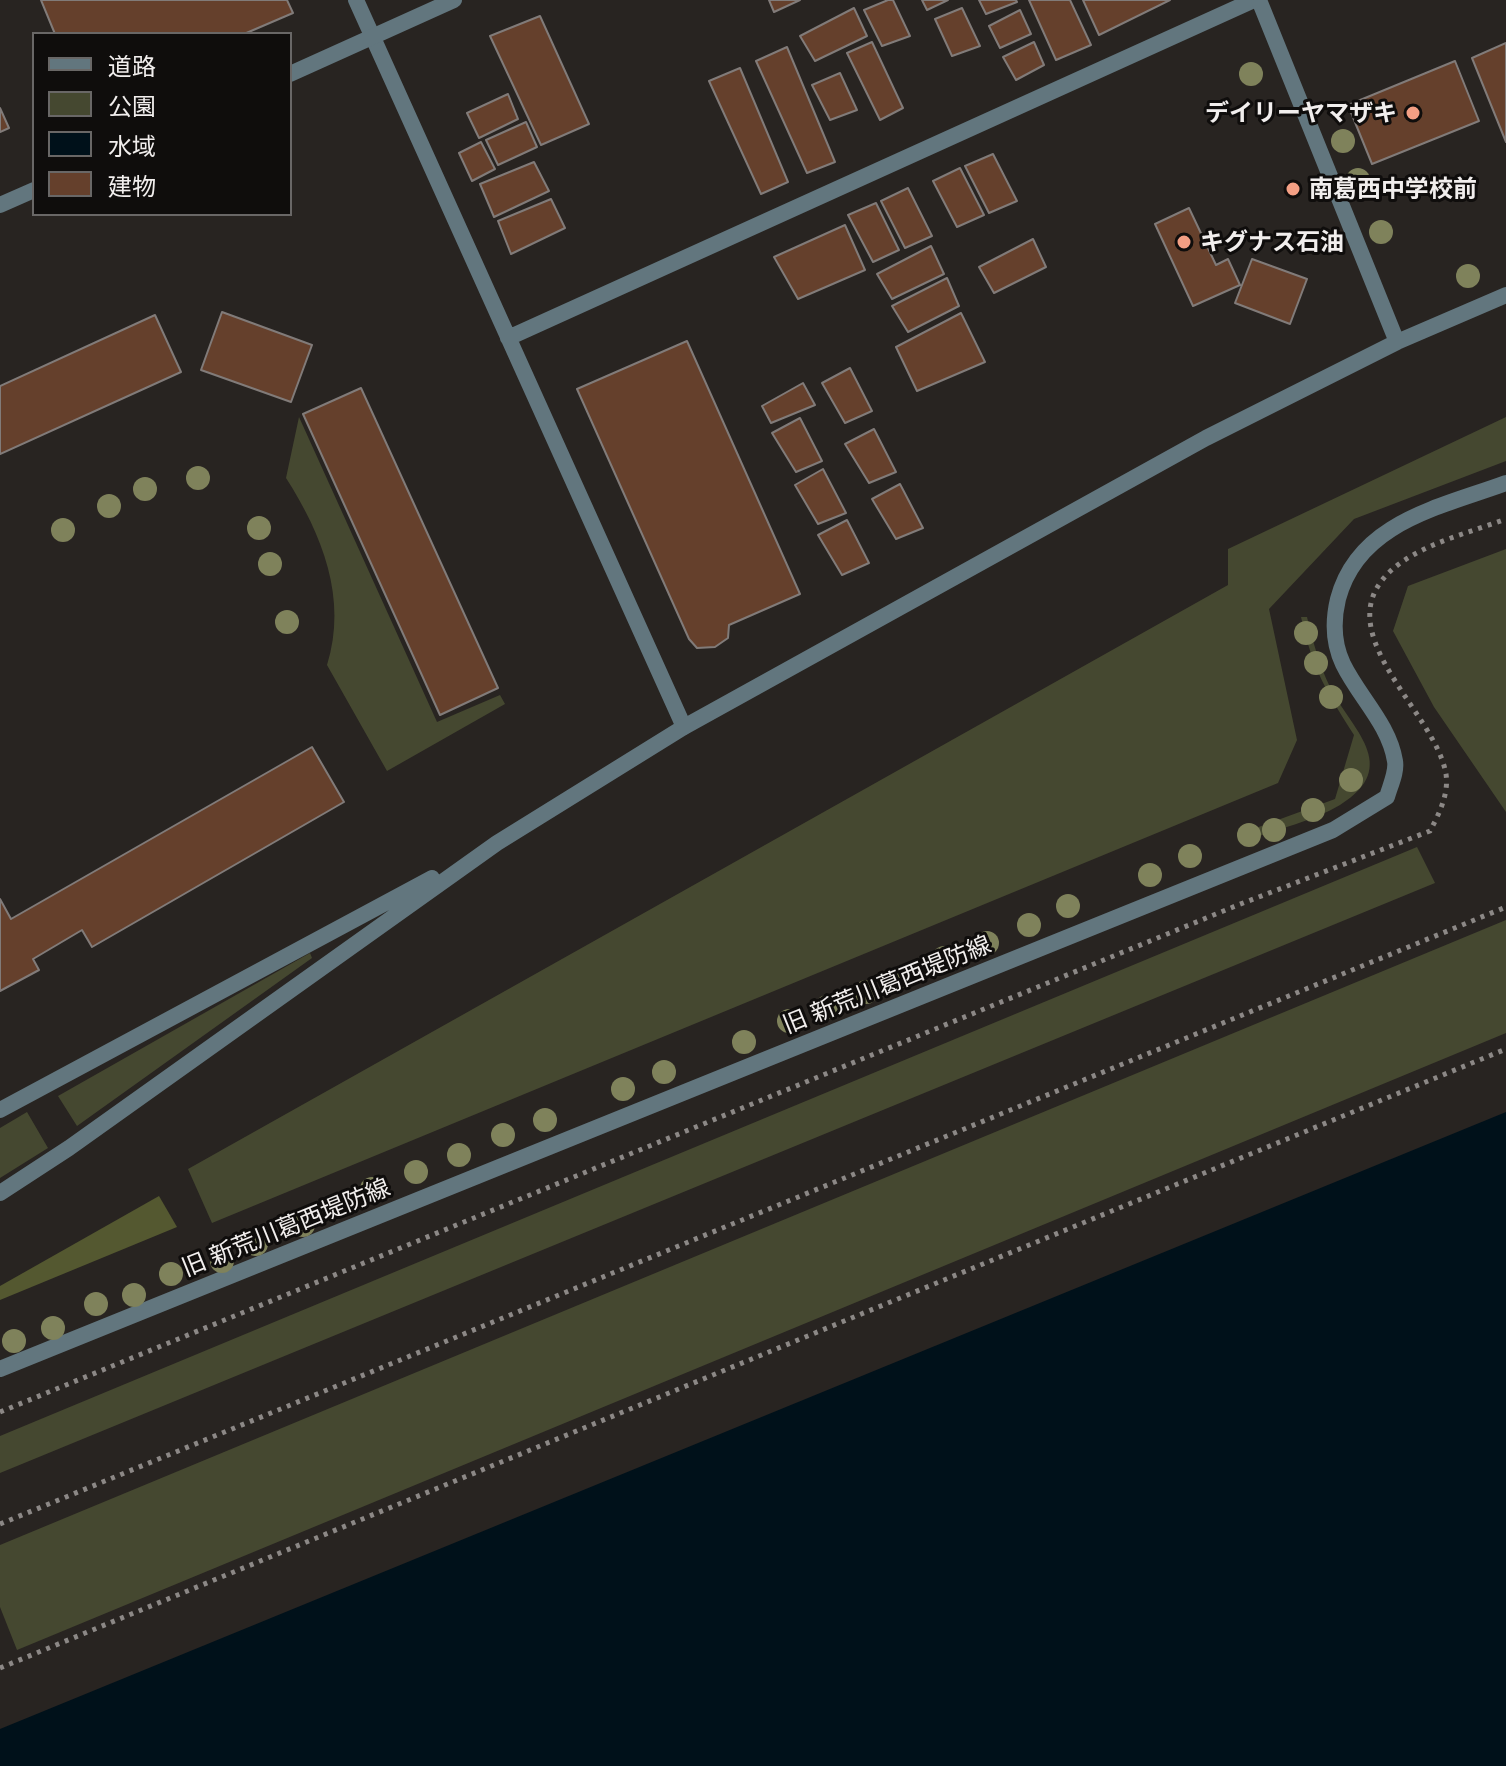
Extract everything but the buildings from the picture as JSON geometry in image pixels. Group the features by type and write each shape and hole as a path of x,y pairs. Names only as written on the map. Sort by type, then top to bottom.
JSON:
{"street":[{"path":"356,0 684,727"},
{"path":"292,73 454,0"},
{"path":"508,338 1256,0 1397,342"},
{"path":"0,205 32,191"},
{"path":"0,1110 497,843 684,727 1206,438 1397,342 1506,295"},
{"name":"旧 新荒川葛西堤防線","path":"0,1369 1333,830 1387,797 1396,763 1385,732 1342,663 1333,622 1344,578 1367,544 1405,519 1506,483"},
{"path":"0,1193 69,1148 497,843"}],"path":[{"path":"0,1524 1506,907"},
{"path":"0,1668 1506,1049"}],"green space":[{"path":"299,417 437,722 500,695 505,704 387,771 327,665 335,616 328,568 311,522 286,478"},
{"path":"1506,417 1506,461 1354,519 1269,609 1297,740 1278,783 212,1223 188,1169 1228,585 1228,549"},
{"path":"1506,549 1506,812 1434,707 1393,631 1408,586"},
{"path":"1301,617 1307,617 1330,687 1366,747 1370,761 1368,776 1358,790 1329,811 1248,840 1245,832 1335,799 1354,735 1322,679 1310,652"},
{"path":"1417,847 1435,883 0,1473 0,1436"},
{"path":"1506,920 1506,1033 17,1650 0,1607 0,1545"},
{"path":"310,953 312,958 77,1126 58,1096"},
{"path":"27,1112 48,1148 0,1178 0,1128"},
{"path":"159,1196 177,1227 0,1300 0,1286"}],"water":[{"path":"1506,1112 1506,1766 0,1766 0,1729"}],"place":[{"name":"デイリーヤマザキ","path":"1413,113"},
{"name":"南葛西中学校前","path":"1293,189"},
{"name":"キグナス石油","path":"1184,242"}]}
